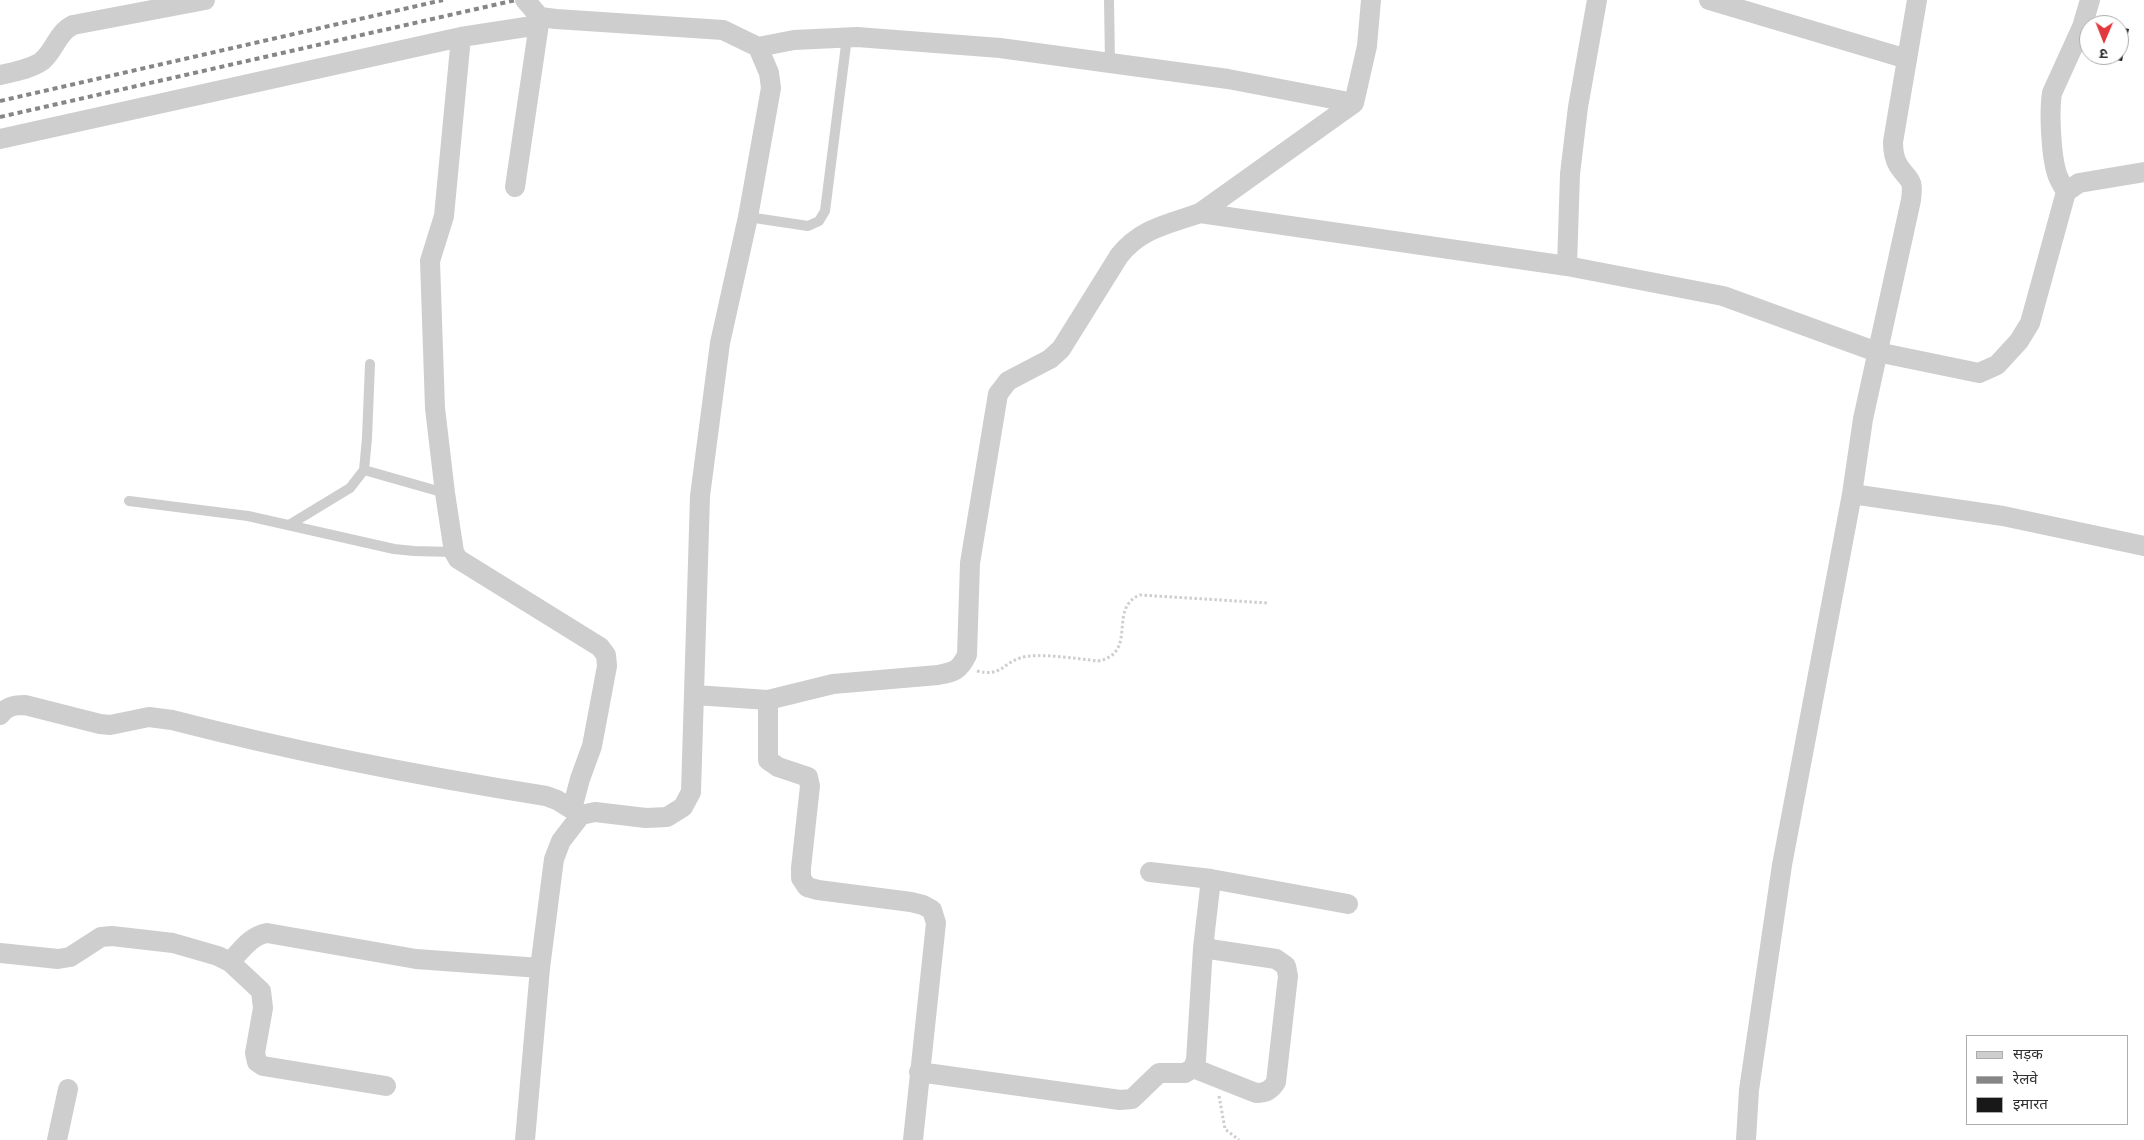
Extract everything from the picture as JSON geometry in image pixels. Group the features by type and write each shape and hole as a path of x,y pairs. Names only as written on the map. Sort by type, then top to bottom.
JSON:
{"street":[{"path":"0,75 40,62 47,56 65,29 73,25 205,0"},
{"path":"515,187 540,21 525,0"},
{"path":"695,695 768,700 833,684 938,675 951,673 961,667 967,656 970,563 998,394 1008,381 1050,359 1062,349 1119,256 1130,242 1143,233 1200,213 1354,103 1367,46 1371,0"},
{"path":"1567,266 1570,174 1578,107 1597,0"},
{"path":"1708,0 1907,59"},
{"path":"1746,1140 1749,1090 1782,865 1852,494 1863,418 1912,200 1913,186 1909,177 1898,165 1893,142 1917,0"},
{"path":"1200,213 1567,266 1723,296 1877,352 1979,372 1998,365 2019,341 2030,323 2066,192 2057,175 2054,160 2050,103 2052,93 2082,27 2090,0"},
{"path":"0,139 540,21 723,30 758,47 794,40 847,37 1000,48 1228,79 1354,103"},
{"path":"461,38 444,216 430,261 435,408 454,552 464,565 600,647 606,656 608,666 594,738 576,812 561,840 554,859 540,968 525,1140"},
{"path":"0,715 4,710 14,705 26,705 100,724 149,717 172,720 317,755 430,777 546,796 557,800 576,812 595,812 646,818 668,817 683,807 691,792 700,496 720,343 748,217 771,88 769,73 758,47"},
{"path":"2066,192 2080,184 2144,172"},
{"path":"1852,494 2002,516 2144,546"},
{"path":"768,700 768,760 778,767 808,777 810,786 801,868 801,878 807,887 911,902 932,910 936,923 913,1140"},
{"path":"1150,872 1212,879 1348,904"},
{"path":"919,1072 1120,1100 1132,1100 1159,1073 1185,1073 1193,1068 1196,1060 1202,948 1212,879"},
{"path":"230,962 251,940 258,935 267,933 416,958 540,968"},
{"path":"0,953 58,959 70,957 101,937 112,936 173,943 218,956 230,962 260,991 262,1008 255,1053 257,1062 264,1066 386,1086"},
{"path":"1193,1068 1256,1093 1265,1093 1272,1088 1276,1082 1288,976 1286,966 1276,959 1202,948"},
{"path":"58,1140 68,1089"}],"lane":[{"path":"1110,0 1110,63"},
{"path":"748,217 808,226 819,221 824,211 847,37"},
{"path":"289,525 350,488 364,470 370,364"},
{"path":"364,470 445,493"},
{"path":"129,501 248,516 394,548 414,551 454,552"}],"path":[{"path":"961,667 984,673 993,673 1002,670 1019,658 1030,656 1098,661 1108,659 1115,655 1119,646 1126,606 1131,598 1140,594 1268,602"},
{"path":"1216,1077 1225,1129 1240,1140"}],"railway":[{"path":"0,101 443,0"},
{"path":"0,117 516,0"}]}
